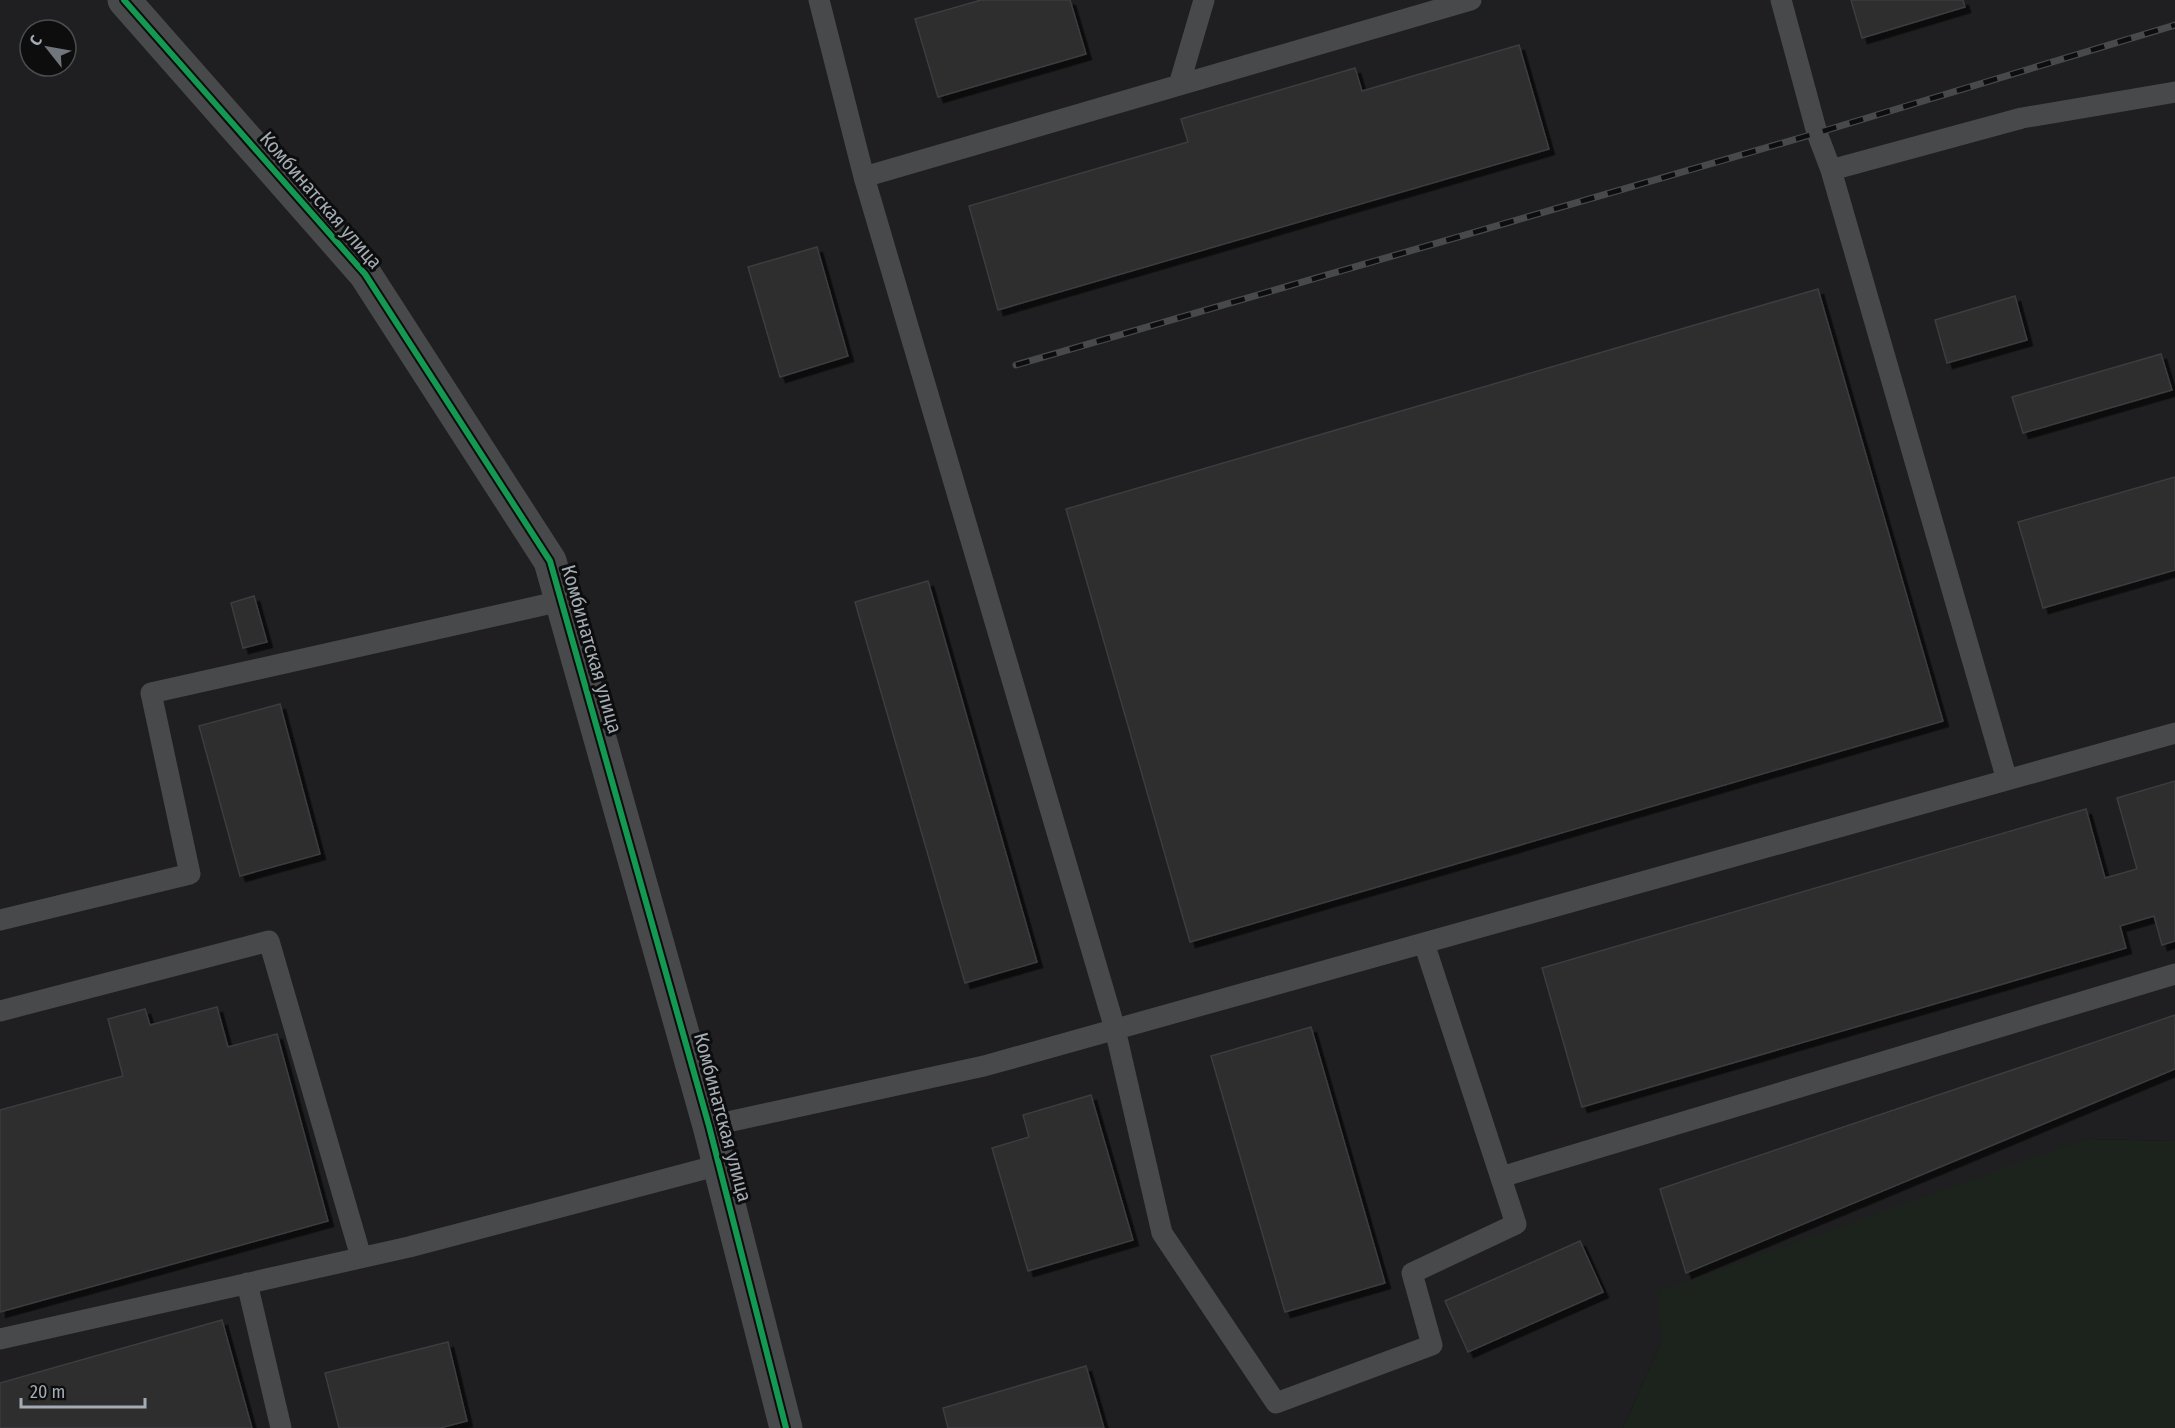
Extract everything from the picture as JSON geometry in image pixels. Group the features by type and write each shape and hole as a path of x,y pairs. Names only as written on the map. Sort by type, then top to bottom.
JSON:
{"street":[{"name":"Комбинатская улица","path":"124,0 365,274 550,561 709,1126 786,1428"}],"lane":[{"path":"819,0 864,177 1115,1029 1162,1233 1276,1403 1432,1346 1412,1274 1516,1224 1424,943"},
{"path":"1179,85 1204,0"},
{"path":"864,177 1471,0"},
{"path":"1781,0 1817,133 1831,170 2007,780"},
{"path":"1831,170 2022,118 2175,92"},
{"path":"0,920 190,874 151,693 561,601"},
{"path":"709,1126 984,1066 2175,733"},
{"path":"0,1011 269,941 361,1257"},
{"path":"1501,1177 2175,974"},
{"path":"0,1339 410,1247 719,1165"},
{"path":"247,1283 281,1428"}],"shaded area":[{"path":"0,0 2175,0 2175,1141 2087,1139 1661,1343 1623,1428 0,1428"},
{"path":"2087,1139 2175,1141 2175,1428 1623,1428 1661,1343 1659,1291"}],"building":[{"path":"981,0 1070,0 1086,54 938,97 915,19"},
{"path":"1851,0 1963,0 1965,7 1862,38"},
{"path":"1519,45 1549,149 998,310 969,206 1188,142 1181,119 1355,68 1362,91"},
{"path":"817,247 848,356 780,377 748,267"},
{"path":"1818,289 1943,721 1190,942 1066,509"},
{"path":"2015,296 2027,340 1947,363 1935,320"},
{"path":"2161,354 2172,390 2023,433 2012,397"},
{"path":"2175,477 2175,570 2043,608 2018,522"},
{"path":"928,581 1037,962 965,983 855,602"},
{"path":"254,596 267,642 243,648 231,603"},
{"path":"280,704 320,854 240,876 199,726"},
{"path":"2175,781 2175,941 2162,945 2154,916 2120,926 2126,948 1582,1107 1542,968 2086,809 2105,878 2137,869 2117,798"},
{"path":"217,1007 228,1047 277,1034 328,1221 0,1312 0,1110 123,1076 108,1019 145,1009 150,1025"},
{"path":"2175,1015 2175,1069 1686,1273 1660,1189"},
{"path":"1311,1027 1385,1283 1285,1312 1211,1056"},
{"path":"1091,1095 1133,1240 1028,1271 992,1148 1029,1137 1023,1115"},
{"path":"1580,1241 1603,1292 1468,1352 1445,1301"},
{"path":"222,1320 252,1428 0,1428 0,1383"},
{"path":"448,1342 467,1421 440,1428 339,1428 325,1373"},
{"path":"1086,1366 1104,1428 948,1428 943,1408"}],"railway":[{"path":"1016,365 1817,133 2175,25"}],"cycle path":[{"path":"124,0 365,274 550,561 709,1126 786,1428"}]}
